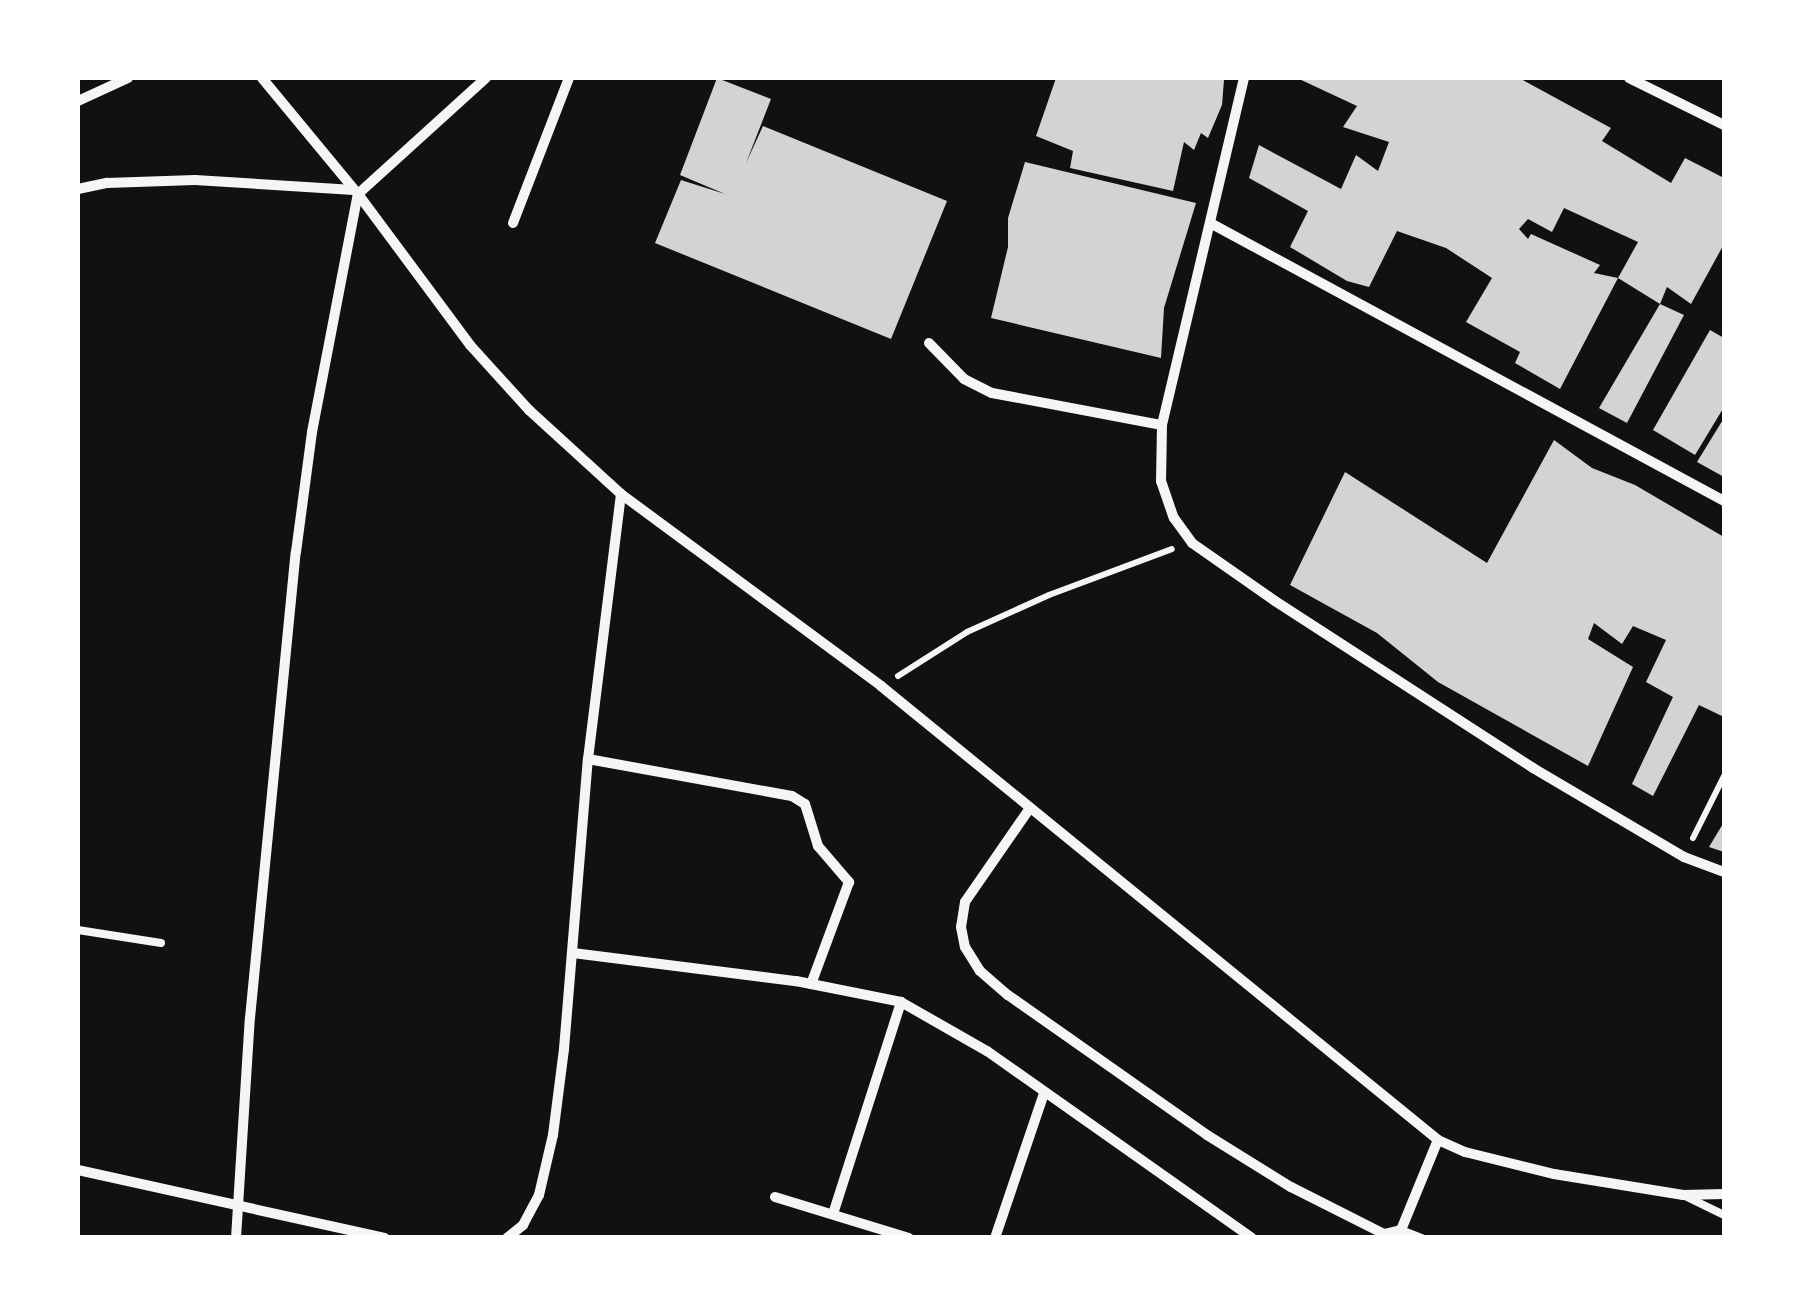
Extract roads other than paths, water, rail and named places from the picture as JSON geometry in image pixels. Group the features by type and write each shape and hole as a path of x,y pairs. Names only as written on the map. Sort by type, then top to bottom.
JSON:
{"street":[{"path":"78,102 128,78"},
{"path":"262,78 356,192 470,345 530,410 621,494 882,686 1438,1140 1505,1164 1683,1195 1724,1194"},
{"path":"236,1238 250,1018 296,552 312,432 356,192 486,78"},
{"path":"513,223 569,78"},
{"path":"1244,78 1162,425 1161,481 1174,518 1192,543 1532,768 1684,856 1724,872"},
{"path":"1629,78 1724,126"},
{"path":"78,189 107,183 195,180 356,192"},
{"path":"1212,224 1724,501"},
{"path":"930,343 964,379 992,393 1162,425"},
{"path":"507,1238 523,1225 546,1170 574,953 588,759 621,494"},
{"path":"588,759 792,796 805,804 818,846 849,882 811,984"},
{"path":"1030,808 965,902 960,927 965,946 980,971 1224,1146 1384,1234 1401,1230 1438,1140"},
{"path":"574,953 811,984 901,1002 986,1051 1252,1238"},
{"path":"834,1214 901,1002"},
{"path":"995,1238 1044,1092"},
{"path":"78,1170 385,1238"},
{"path":"775,1197 909,1238"}],"lane":[{"path":"78,930 161,944"},
{"path":"1683,1195 1724,1214"},
{"path":"1401,1230 1422,1238"}]}
